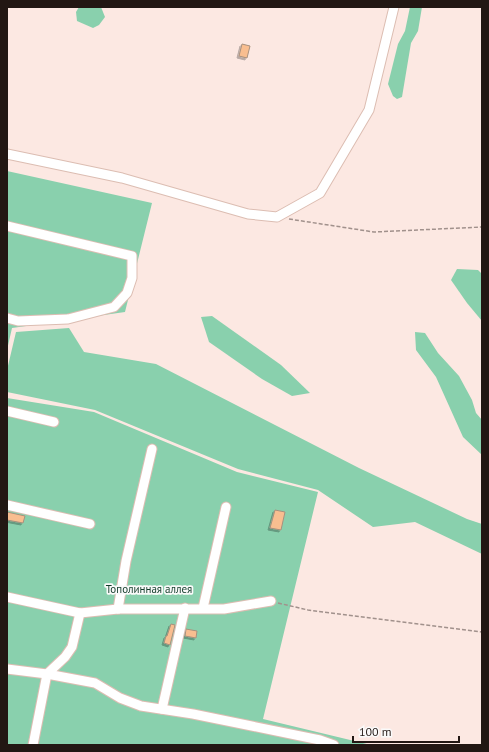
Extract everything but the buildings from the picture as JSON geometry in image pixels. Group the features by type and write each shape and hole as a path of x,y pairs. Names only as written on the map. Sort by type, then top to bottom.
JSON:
{"street":[{"path":"7,154 122,178 248,214 277,217 320,193 369,110 394,7"},
{"path":"7,226 132,256 132,278 126,293 114,307 68,319 18,321 7,318"},
{"path":"7,411 54,422"},
{"path":"118,609 126,561 152,449"},
{"path":"7,505 90,524"},
{"path":"204,608 226,507"},
{"path":"7,597 80,613 118,609 224,608 271,601"},
{"path":"162,709 185,608"},
{"path":"33,745 47,674 65,657 72,647 80,613"},
{"path":"7,669 47,674 95,683 120,698 141,706 320,740 334,745"}],"path":[{"path":"277,217 374,232 482,227"},
{"path":"271,601 308,610 482,632"}],"green space":[{"path":"79,7 101,7 105,17 99,25 93,28 77,21 76,12"},
{"path":"410,7 422,7 418,31 411,43 402,97 397,99 393,96 388,84 398,44 405,31"},
{"path":"7,171 152,203 125,312 12,328 7,350"},
{"path":"457,269 478,270 482,274 482,321 451,280"},
{"path":"212,316 281,365 310,393 292,396 262,379 209,342 201,317"},
{"path":"69,328 84,352 156,364 359,468 467,519 482,524 482,554 415,522 373,527 318,490 238,469 95,410 7,392 7,370 16,332"},
{"path":"415,332 425,333 438,353 459,376 472,400 476,413 482,420 482,455 463,437 436,377 416,350"},
{"name":"Тополинная аллея","path":"7,398 94,412 237,472 318,492 263,719 371,745 7,745"}]}
